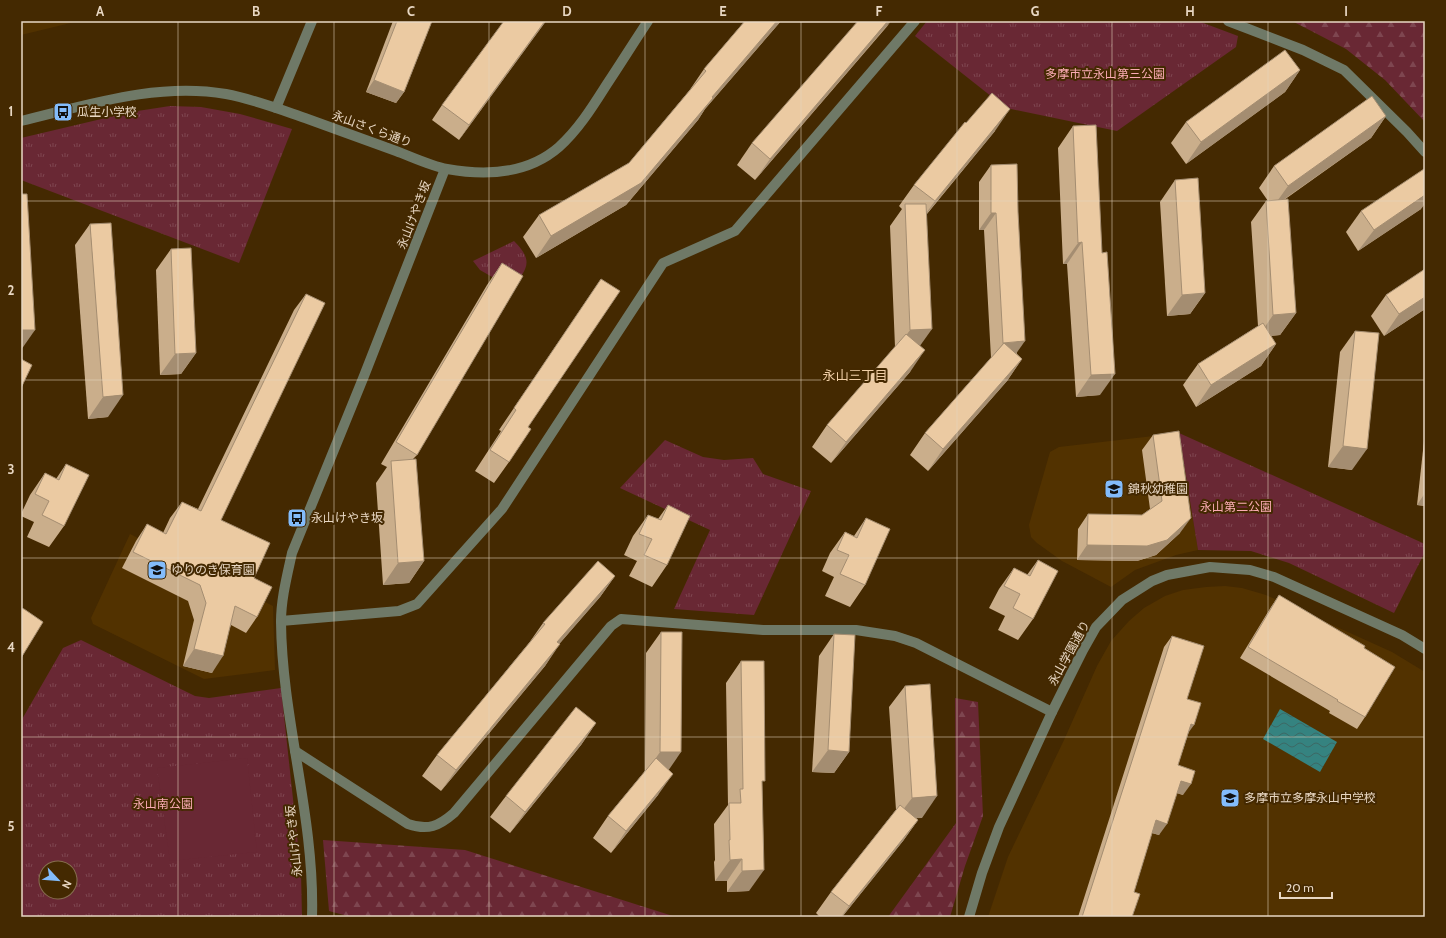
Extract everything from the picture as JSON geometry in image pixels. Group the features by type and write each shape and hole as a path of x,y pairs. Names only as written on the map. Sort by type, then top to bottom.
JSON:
{"street":[{"path":"276,108 312,21"},
{"name":"永山さくら通り","path":"21,121 149,92 186,90 243,97 445,169 486,174 507,171 525,167 542,159 559,147 586,116 648,21"},
{"path":"281,621 399,611 417,604 502,509 663,263 735,231 915,21"},
{"path":"1228,21 1303,50 1344,70 1407,132 1425,152"},
{"name":"永山けやき坂","path":"312,917 311,871 308,841 287,699 281,621 285,582 292,553 364,376 445,169"},
{"name":"永山学園通り","path":"969,917 982,873 999,828 1052,712 1083,650 1096,627 1122,600 1152,581 1167,575 1210,567 1250,570 1274,577 1402,635 1425,648"},
{"path":"295,751 408,824 416,827 428,828 442,822 454,813 611,626 621,619 763,630 856,630 895,636 916,643 1052,712"}],"shaded area":[{"path":"21,21 79,21 21,35"},
{"name":"錦秋幼稚園","path":"1179,433 1198,550 1176,555 1135,570 1111,587 1062,561 1031,537 1029,525 1050,452 1059,447"},
{"name":"ゆりのき保育園","path":"130,534 273,606 275,670 204,679 93,624 91,618"},
{"name":"多摩市立多摩永山中学校","path":"1225,586 1242,588 1266,595 1392,652 1425,672 1425,917 988,917 1008,857 1064,740 1097,666 1111,641 1129,621 1144,608 1165,596 1183,590"}],"green space":[{"name":"多摩市立永山第三公園","path":"927,21 1198,21 1238,36 1236,47 1117,131 1006,108 915,36"},
{"path":"1292,21 1425,21 1425,122 1385,80 1346,49"},
{"path":"170,106 201,107 240,114 292,129 239,263 21,180 21,138 131,112"},
{"path":"514,241 525,254 526,265 522,276 513,289 480,270 473,261"},
{"name":"永山第二公園","path":"1179,433 1425,544 1425,552 1394,613 1289,563 1251,551 1198,550"},
{"path":"665,440 703,457 724,460 753,458 763,474 811,491 754,615 674,609 710,530 620,488"},
{"name":"永山南公園","path":"81,640 195,696 209,698 281,688 301,873 302,917 21,917 21,721 63,648"},
{"path":"955,698 978,702 983,816 965,866 950,917 888,917 956,823"},
{"path":"247,758 257,852 170,861 157,768"},
{"path":"323,840 465,850 676,917 351,917 329,911"}],"water":[{"path":"1280,709 1337,742 1320,772 1263,739"}],"building":[{"path":"397,21 432,21 404,92 374,80"},
{"path":"504,21 545,21 469,125 442,105"},
{"path":"745,21 777,21 641,183 551,236 539,215 629,163 706,71 704,69"},
{"path":"858,21 888,21 770,159 752,143"},
{"path":"1285,50 1300,70 1201,142 1186,122"},
{"path":"992,93 1010,109 935,201 914,185 965,122 966,123"},
{"path":"1372,96 1386,116 1288,186 1274,166"},
{"path":"1096,125 1102,253 1107,252 1115,374 1091,375 1082,242 1078,243 1073,126"},
{"path":"1017,164 1025,341 1003,343 996,213 991,213 991,165"},
{"path":"1424,169 1425,195 1374,230 1361,211"},
{"path":"1198,178 1205,293 1182,295 1175,180"},
{"path":"21,194 27,194 35,330 21,330"},
{"path":"1288,199 1296,313 1273,315 1266,201"},
{"path":"905,204 926,204 932,329 910,330"},
{"path":"111,223 123,395 103,397 90,224"},
{"path":"191,248 196,353 175,354 171,249"},
{"path":"502,263 523,276 417,455 396,442"},
{"path":"1425,269 1425,297 1399,314 1386,295"},
{"path":"601,279 620,291 528,427 531,429 509,462 490,450 516,410 514,408"},
{"path":"306,294 325,303 221,520 270,543 254,578 272,587 257,617 235,606 223,656 194,649 206,603 200,585 133,552 147,524 166,534 182,502 201,511"},
{"path":"1263,323 1276,344 1211,385 1198,364"},
{"path":"1355,331 1379,333 1367,449 1343,446"},
{"path":"906,334 925,350 846,442 827,425"},
{"path":"1004,343 1022,359 943,449 925,433"},
{"path":"21,359 32,365 21,388"},
{"path":"1179,431 1191,518 1167,540 1147,546 1087,545 1088,514 1142,515 1162,501 1153,435"},
{"path":"416,459 424,561 398,563 391,461"},
{"path":"66,464 89,475 64,526 42,515 49,501 35,494 45,473 59,480"},
{"path":"668,505 690,516 667,565 644,555 652,539 639,534 648,515 661,520"},
{"path":"866,518 890,529 865,585 840,574 849,555 837,550 845,532 857,538"},
{"path":"1038,560 1058,571 1033,619 1013,608 1020,594 1004,586 1014,568 1030,576"},
{"path":"598,561 615,576 557,642 560,644 456,770 437,755 545,624 543,623"},
{"path":"1279,595 1365,646 1364,648 1395,667 1365,717 1248,647"},
{"path":"21,608 43,622 21,658"},
{"path":"661,632 682,632 681,752 660,752"},
{"path":"834,634 855,635 849,752 828,750"},
{"path":"1172,636 1204,646 1187,699 1201,703 1194,725 1191,724 1178,765 1195,771 1191,784 1181,781 1167,824 1156,820 1134,892 1140,894 1132,917 1082,917"},
{"path":"741,661 764,661 765,781 762,781 764,870 742,871 742,859 730,860 729,803 741,803 740,789 743,789"},
{"path":"930,684 937,796 912,798 905,686"},
{"path":"576,707 596,723 525,812 506,796"},
{"path":"656,758 673,774 626,831 608,816"},
{"path":"900,805 918,820 849,906 831,892"}],"place":[{"name":"瓜生小学校","path":"63,112"},
{"name":"錦秋幼稚園","path":"1114,489"},
{"name":"永山けやき坂","path":"297,518"},
{"name":"ゆりのき保育園","path":"157,570"},
{"name":"多摩市立多摩永山中学校","path":"1230,798"}],"district":[{"name":"永山三丁目","path":"855,375"}]}
